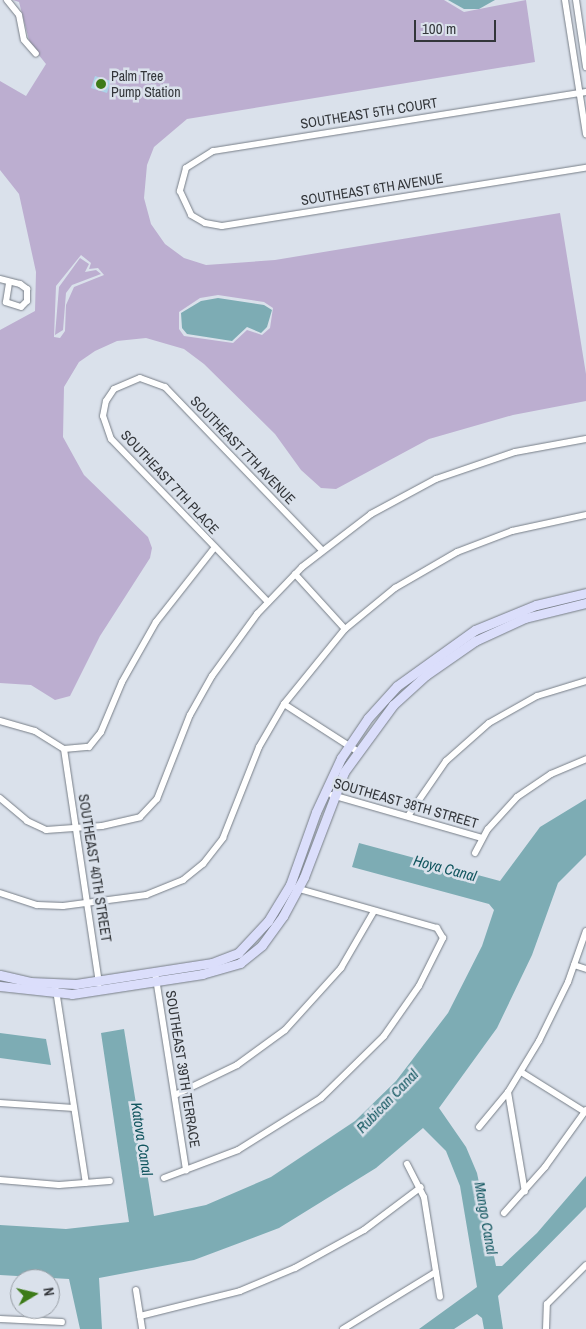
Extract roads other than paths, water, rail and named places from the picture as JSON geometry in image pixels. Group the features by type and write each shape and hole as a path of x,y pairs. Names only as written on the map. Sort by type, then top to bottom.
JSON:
{"main road":[{"path":"0,986 57,994 100,990 215,972 244,960 270,934 294,887 348,745 397,686 446,647 512,612 586,593"},
{"path":"328,794 357,751 409,690 459,651 526,618 586,604"},
{"path":"0,975 55,984 99,980 212,963 238,953 268,921 294,887"}],"street":[{"path":"7,0 19,15 24,40 36,54"},
{"path":"565,0 583,92 586,134"},
{"path":"576,0 586,67"},
{"name":"SOUTHEAST 5TH COURT","path":"180,191 186,168 213,151 583,92"},
{"name":"SOUTHEAST 6TH AVENUE","path":"180,191 191,215 205,223 222,226 586,168"},
{"path":"0,279 9,282"},
{"name":"SOUTHEAST 7TH PLACE","path":"140,378 120,384 109,395 103,416 107,433 268,602"},
{"name":"SOUTHEAST 7TH AVENUE","path":"140,378 165,387 322,550"},
{"path":"0,798 36,827 56,831 132,820 153,806 197,701 228,652 268,602 294,574 322,550 371,514 436,479 514,452 586,439"},
{"path":"0,893 46,906 87,904 155,892 183,880 202,864 227,831 249,770 284,704 345,629 396,588 457,552 512,531 586,515"},
{"path":"0,721 35,731 64,749 83,750 98,738 141,647 173,598 215,547"},
{"path":"294,574 345,629"},
{"path":"408,816 446,761 478,731 537,696 586,682"},
{"path":"284,704 357,751"},
{"name":"SOUTHEAST 40TH STREET","path":"64,749 100,990"},
{"path":"475,853 482,838 526,790 586,759"},
{"name":"SOUTHEAST 38TH STREET","path":"328,794 482,838"},
{"path":"164,1178 186,1171 270,1133 310,1107 350,1073 403,1011 434,959 444,933 294,887"},
{"path":"175,1095 230,1069 285,1030 341,968 374,911"},
{"path":"480,1127 508,1092 549,1023 574,965 586,930"},
{"path":"574,965 586,969"},
{"name":"SOUTHEAST 39TH TERRACE","path":"155,972 186,1171"},
{"path":"55,984 86,1183"},
{"path":"504,1213 525,1192 585,1111 521,1072"},
{"path":"508,1092 525,1192"},
{"path":"0,1103 74,1108"},
{"path":"407,1164 421,1187 440,1297"},
{"path":"0,1180 86,1183 110,1181"},
{"path":"140,1316 240,1291 296,1268 364,1230 421,1187"},
{"path":"546,1329 545,1308 586,1265"},
{"path":"343,1329 436,1272"},
{"path":"136,1290 142,1329"},
{"path":"0,1319 39,1325 62,1322"}],"water":[{"path":"448,0 495,0 479,9 464,9"},
{"path":"218,298 264,305 272,310 267,327 261,333 247,327 232,341 187,334 182,328 181,313 201,301"},
{"path":"586,799 586,855 558,883 532,955 497,1028 439,1108 466,1147 477,1173 496,1266 502,1266 537,1233 586,1176 586,1207 498,1296 503,1329 484,1329 482,1318 477,1314 454,1329 419,1329 477,1287 460,1186 446,1151 423,1128 376,1168 279,1228 194,1260 99,1278 102,1329 80,1329 69,1279 60,1278 60,1269 10,1269 10,1276 0,1275 0,1225 66,1229 129,1222 101,1033 124,1029 154,1216 206,1205 271,1177 355,1121 396,1081 448,1013 482,946 494,910 489,904 352,867 359,843 500,881 540,827"},
{"path":"0,1033 46,1039 51,1065 0,1058"}],"place":[{"name":"Palm Tree Pump Station","path":"101,84"}],"water label":[{"name":"Hoya Canal","path":"445,868"},
{"name":"Rubican Canal","path":"387,1101"},
{"name":"Katova Canal","path":"142,1139"},
{"name":"Mango Canal","path":"486,1218"}]}
